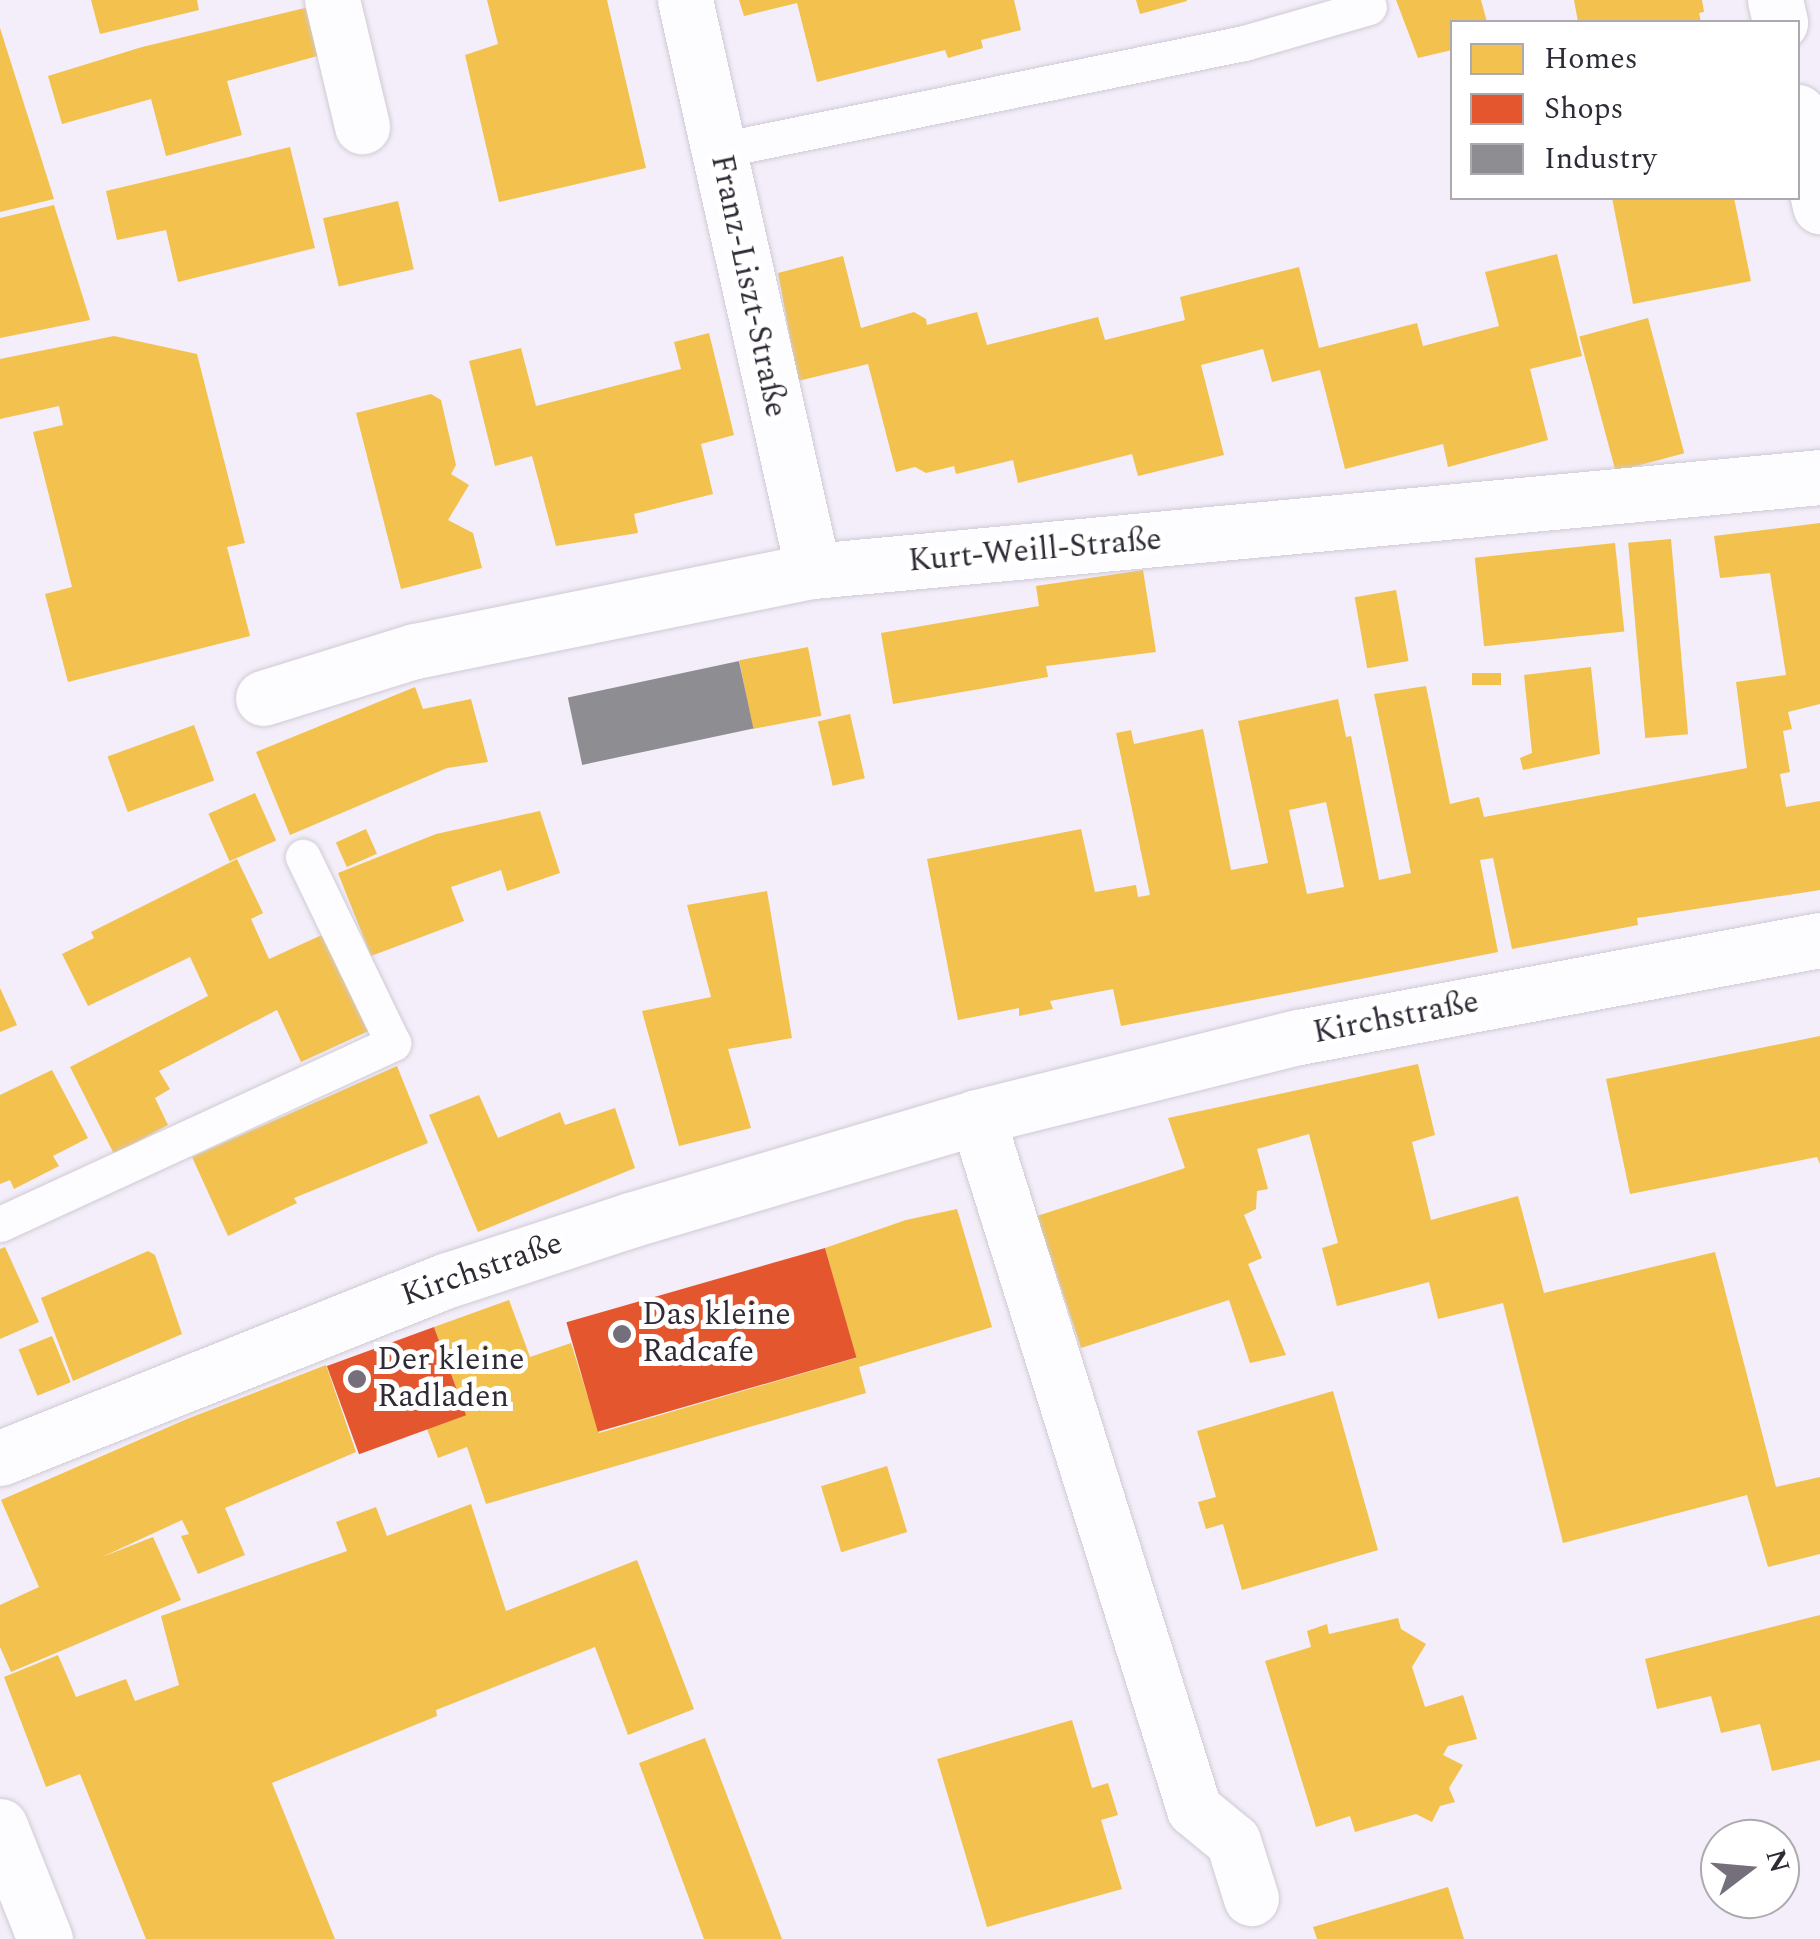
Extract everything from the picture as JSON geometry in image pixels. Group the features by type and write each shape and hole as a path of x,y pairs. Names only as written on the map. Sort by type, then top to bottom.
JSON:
{"street":[{"path":"332,0 362,126"},
{"name":"Franz-Liszt-Straße","path":"685,0 813,571"},
{"path":"1800,121 1820,206"},
{"name":"Kurt-Weill-Straße","path":"264,698 415,650 813,571 1820,478"},
{"name":"Kirchstraße","path":"0,1458 448,1280 630,1220 977,1117 1299,1037 1820,940"},
{"path":"977,1117 1194,1809 1233,1841 1251,1898"},
{"path":"0,1826 45,1939"}],"lane":[{"path":"720,150 1244,43 1369,7"},
{"path":"0,1224 394,1043 304,856"}],"building: Homes":[{"path":"91,0 197,0 199,10 100,34"},
{"path":"487,0 607,0 646,168 499,202 465,55 498,44"},
{"path":"739,0 1014,0 1021,30 981,40 983,48 948,58 945,50 817,82 797,3 744,16"},
{"path":"1136,0 1187,0 1187,1 1140,14"},
{"path":"1396,0 1481,0 1486,20 1450,20 1450,50 1418,58"},
{"path":"1574,0 1702,0 1704,12 1699,13 1701,20 1578,20"},
{"path":"309,7 321,55 227,81 242,135 166,156 151,99 62,124 48,76 142,47"},
{"path":"0,28 54,199 0,212"},
{"path":"290,147 315,248 178,282 166,230 117,240 106,191"},
{"path":"1612,200 1734,200 1751,281 1633,304"},
{"path":"398,201 414,269 339,287 323,218"},
{"path":"54,205 90,320 0,338 0,218"},
{"path":"1557,254 1582,356 1530,369 1548,440 1448,467 1443,444 1345,469 1320,370 1272,382 1263,349 1201,365 1224,455 1138,476 1132,454 1018,483 1013,460 956,474 954,466 926,473 915,467 896,472 868,364 798,381 778,273 843,256 861,328 914,312 926,319 927,325 977,312 987,345 1098,317 1105,340 1185,320 1180,297 1299,267 1319,348 1417,323 1423,346 1499,326 1485,272"},
{"path":"1648,318 1684,453 1616,472 1579,336"},
{"path":"709,333 734,435 701,444 713,494 634,514 638,533 556,546 532,456 495,466 469,361 521,348 536,406 681,369 674,342"},
{"path":"114,336 197,354 245,543 227,547 250,636 68,682 45,594 72,587 33,432 63,425 59,406 0,419 0,359"},
{"path":"431,394 441,400 456,465 451,474 469,485 448,520 473,533 482,568 401,589 356,413"},
{"path":"1820,523 1820,704 1788,712 1792,729 1783,731 1790,772 1780,774 1786,807 1820,801 1820,890 1637,918 1638,925 1512,949 1493,858 1480,860 1498,952 1121,1026 1113,989 1050,1001 1053,1009 1019,1016 1019,1008 958,1020 927,859 1081,829 1095,892 1136,885 1138,897 1150,895 1116,733 1131,730 1134,744 1203,729 1231,870 1268,863 1238,721 1338,699 1346,737 1351,736 1379,880 1411,873 1374,694 1426,686 1450,804 1479,797 1484,817 1747,768 1736,682 1786,675 1770,573 1720,578 1714,536","holes":["1326,802 1344,887 1307,894 1289,810"]},
{"path":"1671,539 1688,734 1645,738 1628,543"},
{"path":"1615,543 1624,632 1484,646 1475,558"},
{"path":"1143,570 1156,652 1046,666 1048,677 893,704 881,633 1039,606 1036,586"},
{"path":"1396,590 1409,661 1367,668 1355,597"},
{"path":"808,647 821,716 753,729 739,660"},
{"path":"1591,667 1600,754 1523,770 1520,758 1532,753 1524,675"},
{"path":"1472,673 1501,673 1501,685 1472,685"},
{"path":"415,687 423,709 471,699 488,762 447,768 290,835 256,752"},
{"path":"850,714 865,778 833,786 818,721"},
{"path":"194,725 214,780 128,812 108,756"},
{"path":"255,793 276,841 230,861 208,814"},
{"path":"540,811 560,873 507,891 501,870 451,887 464,921 371,956 338,873 436,834"},
{"path":"366,829 377,854 347,867 336,842"},
{"path":"237,859 263,913 251,919 269,959 324,934 373,1029 301,1062 277,1010 159,1071 170,1089 155,1098 168,1125 114,1154 70,1067 208,996 190,957 88,1006 62,954 94,938 91,932"},
{"path":"767,891 792,1038 728,1049 751,1128 679,1146 642,1011 711,997 687,905"},
{"path":"0,988 17,1025 0,1032"},
{"path":"1820,1036 1820,1164 1817,1157 1630,1194 1606,1079"},
{"path":"1418,1064 1435,1135 1412,1142 1431,1220 1518,1196 1544,1293 1715,1252 1776,1487 1820,1477 1820,1554 1768,1567 1747,1495 1563,1543 1503,1303 1438,1319 1429,1282 1337,1306 1322,1248 1338,1243 1309,1134 1257,1149 1268,1189 1257,1191 1256,1209 1244,1215 1262,1258 1248,1264 1286,1355 1250,1363 1229,1300 1081,1348 1037,1216 1185,1168 1168,1118"},
{"path":"397,1066 428,1143 294,1198 297,1203 228,1236 192,1157"},
{"path":"52,1070 88,1138 53,1156 59,1166 14,1189 10,1180 0,1184 0,1095"},
{"path":"479,1095 498,1138 560,1112 565,1125 615,1108 635,1168 478,1232 429,1115"},
{"path":"957,1209 992,1327 859,1367 866,1393 486,1504 467,1447 438,1458 427,1429 466,1415 434,1327 509,1300 530,1357 571,1343 599,1433 856,1358 825,1248 906,1220"},
{"path":"5,1247 39,1322 0,1339 0,1249"},
{"path":"148,1251 155,1255 182,1334 73,1381 41,1298"},
{"path":"52,1336 71,1382 37,1396 19,1349"},
{"path":"326,1365 356,1452 225,1508 245,1555 198,1574 181,1536 189,1534 182,1520 102,1557 153,1537 181,1600 11,1672 0,1647 0,1605 39,1587 1,1500 187,1419"},
{"path":"1333,1391 1378,1550 1242,1590 1223,1524 1206,1529 1198,1502 1216,1497 1197,1431"},
{"path":"887,1466 907,1532 841,1552 821,1486"},
{"path":"471,1504 506,1611 637,1560 694,1709 628,1735 595,1647 436,1710 437,1716 272,1783 335,1939 146,1939 80,1774 46,1787 4,1677 58,1655 76,1697 126,1679 135,1701 179,1685 161,1616 347,1551 336,1522 376,1507 387,1536"},
{"path":"1820,1615 1820,1760 1772,1771 1760,1724 1721,1733 1711,1696 1657,1709 1645,1659"},
{"path":"1398,1618 1401,1629 1426,1644 1412,1667 1425,1707 1463,1695 1477,1739 1448,1746 1443,1755 1463,1765 1449,1788 1455,1802 1440,1806 1432,1822 1416,1814 1355,1832 1350,1816 1316,1827 1265,1661 1311,1647 1307,1631 1327,1624 1329,1634"},
{"path":"1072,1720 1092,1788 1108,1783 1118,1815 1101,1820 1122,1889 987,1927 937,1759"},
{"path":"705,1738 782,1939 704,1939 639,1763"},
{"path":"1448,1887 1464,1939 1317,1939 1313,1927"}],"building: Shops":[{"path":"825,1248 856,1358 598,1432 566,1322"},
{"path":"434,1327 466,1415 359,1454 327,1366"}],"building: Industry":[{"path":"739,661 753,728 582,765 568,697"}],"place":[{"name":"Das kleine Radcafe","path":"622,1334"},
{"name":"Der kleine Radladen","path":"357,1379"}]}
